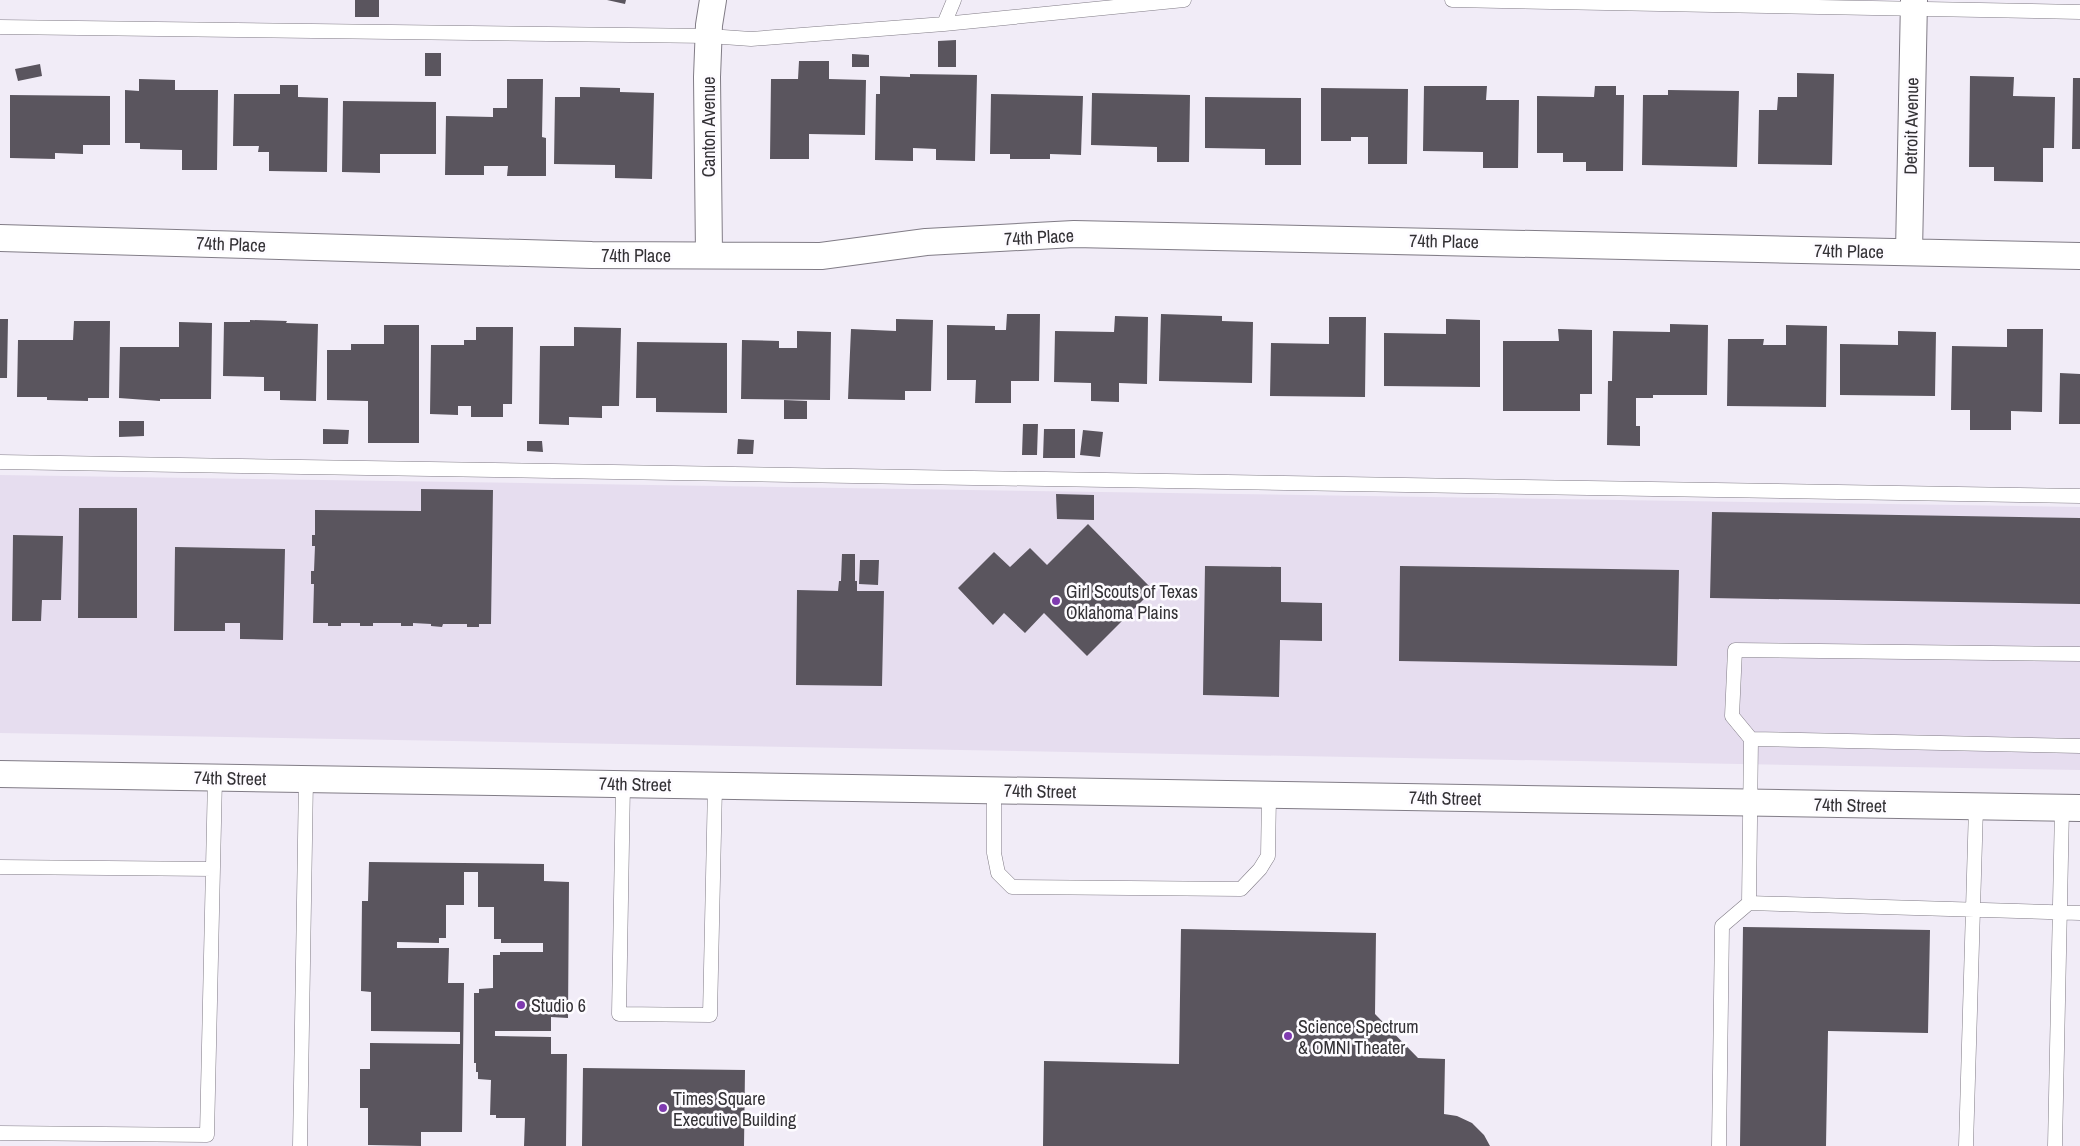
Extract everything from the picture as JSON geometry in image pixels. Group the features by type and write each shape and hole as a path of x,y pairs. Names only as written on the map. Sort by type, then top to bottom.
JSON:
{"street":[{"name":"Canton Avenue","path":"709,254 707,77 713,0"},
{"name":"Detroit Avenue","path":"1909,252 1914,5"},
{"name":"74th Place","path":"0,238 592,255 709,254 821,256 926,242 1074,234 2080,256"},
{"name":"74th Street","path":"0,774 2071,808"}],"lane":[{"path":"944,24 954,0"},
{"path":"0,27 709,36 751,39 944,24 1184,0"},
{"path":"1452,0 1914,5 2080,12"},
{"path":"0,462 2080,496"},
{"path":"1749,903 1751,739 1732,716 1735,650 2080,654"},
{"path":"1751,739 2080,746"},
{"path":"0,1133 206,1141 215,778"},
{"path":"300,1146 306,779"},
{"path":"623,784 619,1014 710,1015 715,786"},
{"path":"994,791 994,853 998,873 1012,887 1241,889 1260,869 1268,856 1269,795"},
{"path":"1966,1146 1976,807"},
{"path":"2055,1146 2060,912 2071,808"},
{"path":"0,867 213,869"},
{"path":"1719,1146 1722,926 1749,903 2080,913"}],"shaded area":[{"path":"0,475 2080,507 2080,770 0,733"}],"building":[{"path":"355,0 379,0 379,17 355,17"},
{"path":"607,0 626,0 625,4"},
{"path":"956,40 956,67 938,67 938,41"},
{"path":"425,53 441,53 441,76 425,76"},
{"path":"852,54 869,55 869,67 852,67"},
{"path":"799,61 829,61 829,79 866,80 865,135 809,134 809,159 770,159 771,79 798,79"},
{"path":"40,64 42,76 18,81 15,69"},
{"path":"1797,73 1834,74 1832,165 1758,164 1759,110 1777,110 1778,97 1797,97"},
{"path":"910,74 977,75 975,161 936,160 936,149 913,148 913,161 875,160 876,94 880,94 880,76 910,77"},
{"path":"1970,76 2014,77 2013,96 2055,97 2054,148 2043,148 2043,182 1994,181 1994,167 1969,167"},
{"path":"2073,78 2080,78 2080,149 2072,149"},
{"path":"139,79 175,80 175,90 218,90 217,170 182,170 182,150 140,149 140,143 125,143 125,90 139,91"},
{"path":"507,79 543,79 542,137 546,138 546,176 507,176 508,166 484,166 484,175 445,175 446,116 493,117 493,108 507,108"},
{"path":"280,85 298,85 298,97 328,98 327,172 269,171 269,152 258,152 259,146 233,146 234,94 280,94"},
{"path":"1424,86 1487,86 1486,100 1519,100 1518,168 1483,168 1483,152 1423,151"},
{"path":"1595,86 1616,86 1616,95 1624,95 1623,171 1586,171 1586,162 1563,162 1563,153 1537,153 1537,96 1594,97"},
{"path":"580,87 620,88 620,92 654,93 652,179 615,178 615,165 554,164 555,97 580,97"},
{"path":"1321,88 1408,89 1407,164 1368,164 1368,137 1351,137 1351,141 1321,141"},
{"path":"1668,90 1739,91 1737,167 1642,165 1643,95 1668,95"},
{"path":"1092,93 1190,95 1189,162 1157,162 1157,147 1091,145"},
{"path":"991,94 1083,96 1081,155 1050,154 1050,159 1010,159 1010,154 990,154"},
{"path":"10,95 110,96 110,145 83,145 83,154 55,153 55,159 10,158"},
{"path":"1205,97 1301,98 1301,165 1265,165 1265,149 1205,148"},
{"path":"343,101 436,102 436,154 380,154 380,173 342,172"},
{"path":"1007,314 1040,314 1039,381 1011,381 1011,403 975,403 976,380 947,380 947,325 995,326 995,330 1006,330"},
{"path":"1161,314 1222,316 1222,321 1253,322 1252,383 1159,381"},
{"path":"1115,316 1148,317 1147,384 1119,383 1119,402 1091,401 1091,383 1054,382 1055,331 1114,332"},
{"path":"1329,317 1366,317 1365,397 1270,396 1271,343 1329,344"},
{"path":"0,319 8,319 7,378 0,378"},
{"path":"896,319 933,320 931,391 905,391 905,400 848,399 851,329 896,331"},
{"path":"1446,319 1480,320 1480,387 1384,386 1384,333 1446,334"},
{"path":"250,320 318,324 316,401 280,400 280,391 264,391 264,377 223,376 224,322 250,322"},
{"path":"74,321 110,321 109,398 88,398 88,401 47,400 47,397 17,397 18,340 73,340"},
{"path":"179,322 212,323 211,399 160,399 160,401 119,398 120,347 179,347"},
{"path":"1670,324 1708,325 1707,395 1653,395 1653,398 1636,398 1636,426 1640,426 1640,446 1607,445 1608,381 1612,381 1613,331 1670,332"},
{"path":"384,325 419,325 419,443 368,443 368,401 327,400 327,350 351,350 351,344 384,344"},
{"path":"1786,325 1827,326 1826,407 1727,406 1728,339 1764,339 1763,345 1786,345"},
{"path":"476,327 513,327 512,404 503,404 503,417 471,417 471,406 458,406 458,415 430,414 431,345 464,345 464,340 476,340"},
{"path":"574,327 621,328 619,406 602,406 602,418 569,417 569,425 539,424 540,346 574,346"},
{"path":"1558,329 1592,330 1592,394 1580,394 1580,411 1503,411 1503,341 1559,341"},
{"path":"2007,329 2043,329 2042,412 2011,411 2011,430 1970,430 1970,410 1951,410 1952,346 2007,347"},
{"path":"797,331 831,332 830,400 741,399 742,340 779,341 779,348 797,348"},
{"path":"1898,331 1936,332 1935,396 1840,395 1840,344 1898,345"},
{"path":"637,342 727,343 727,413 656,412 656,398 636,398"},
{"path":"2060,373 2080,374 2080,424 2059,424"},
{"path":"784,400 807,401 807,419 784,419"},
{"path":"119,421 144,421 144,436 119,437"},
{"path":"1023,424 1038,424 1037,455 1022,455"},
{"path":"323,429 349,430 348,444 323,444"},
{"path":"1044,429 1075,429 1075,458 1043,458"},
{"path":"1083,430 1103,432 1100,457 1080,455"},
{"path":"738,439 754,440 753,454 737,454"},
{"path":"527,441 542,441 543,452 527,451"},
{"path":"421,489 493,490 491,624 467,627 467,624 443,624 442,627 413,623 413,626 401,626 401,623 373,623 373,626 360,626 360,623 341,623 341,626 328,626 328,623 313,623 314,584 311,584 311,571 314,571 315,546 312,546 312,535 315,535 315,510 421,511"},
{"path":"1056,494 1094,495 1094,520 1057,519"},
{"path":"79,508 137,508 137,618 78,618"},
{"path":"1712,512 2080,518 2080,604 1710,598"},
{"name":"Girl Scouts of Texas Oklahoma Plains","path":"1088,524 1153,590 1087,656 1044,613 1025,633 1004,613 993,625 958,588 994,552 1010,567 1030,548 1047,565"},
{"path":"13,535 63,536 61,600 42,600 41,621 12,621"},
{"path":"175,547 285,549 283,640 240,639 240,623 225,623 225,631 174,631"},
{"path":"842,554 855,554 857,591 884,591 882,686 796,685 797,590 838,591 839,581 841,581"},
{"path":"860,560 879,560 878,585 859,584"},
{"path":"1205,566 1281,567 1281,602 1322,603 1322,641 1280,640 1279,697 1203,695"},
{"path":"1400,566 1679,570 1677,666 1399,661"},
{"name":"Studio 6","path":"369,862 544,864 544,881 569,882 568,1018 551,1017 551,1031 495,1031 495,1036 551,1037 551,1054 567,1054 566,1146 524,1146 525,1118 496,1118 496,1115 490,1115 491,1080 478,1079 476,1063 474,1063 474,993 479,993 479,989 493,988 493,955 500,955 500,952 543,952 543,943 501,943 501,939 494,939 494,907 478,907 478,872 464,872 464,905 446,905 446,938 439,938 439,943 397,942 397,948 449,948 448,983 464,983 462,1132 421,1132 421,1146 368,1145 368,1108 360,1108 360,1069 370,1069 370,1043 460,1044 460,1032 371,1031 371,992 361,991 362,901 368,901"},
{"path":"1743,927 1930,930 1928,1033 1828,1031 1826,1146 1740,1146"},
{"name":"Science Spectrum & OMNI Theater","path":"1181,929 1376,933 1375,1014 1418,1058 1445,1059 1444,1114 1457,1116 1472,1123 1484,1135 1490,1146 1043,1146 1044,1061 1179,1064"},
{"name":"Times Square Executive Building","path":"583,1068 745,1070 744,1146 582,1146"}],"place":[{"name":"Girl Scouts of Texas Oklahoma Plains","path":"1056,601"},
{"name":"Studio 6","path":"521,1005"},
{"name":"Science Spectrum & OMNI Theater","path":"1288,1036"},
{"name":"Times Square Executive Building","path":"663,1108"}]}
